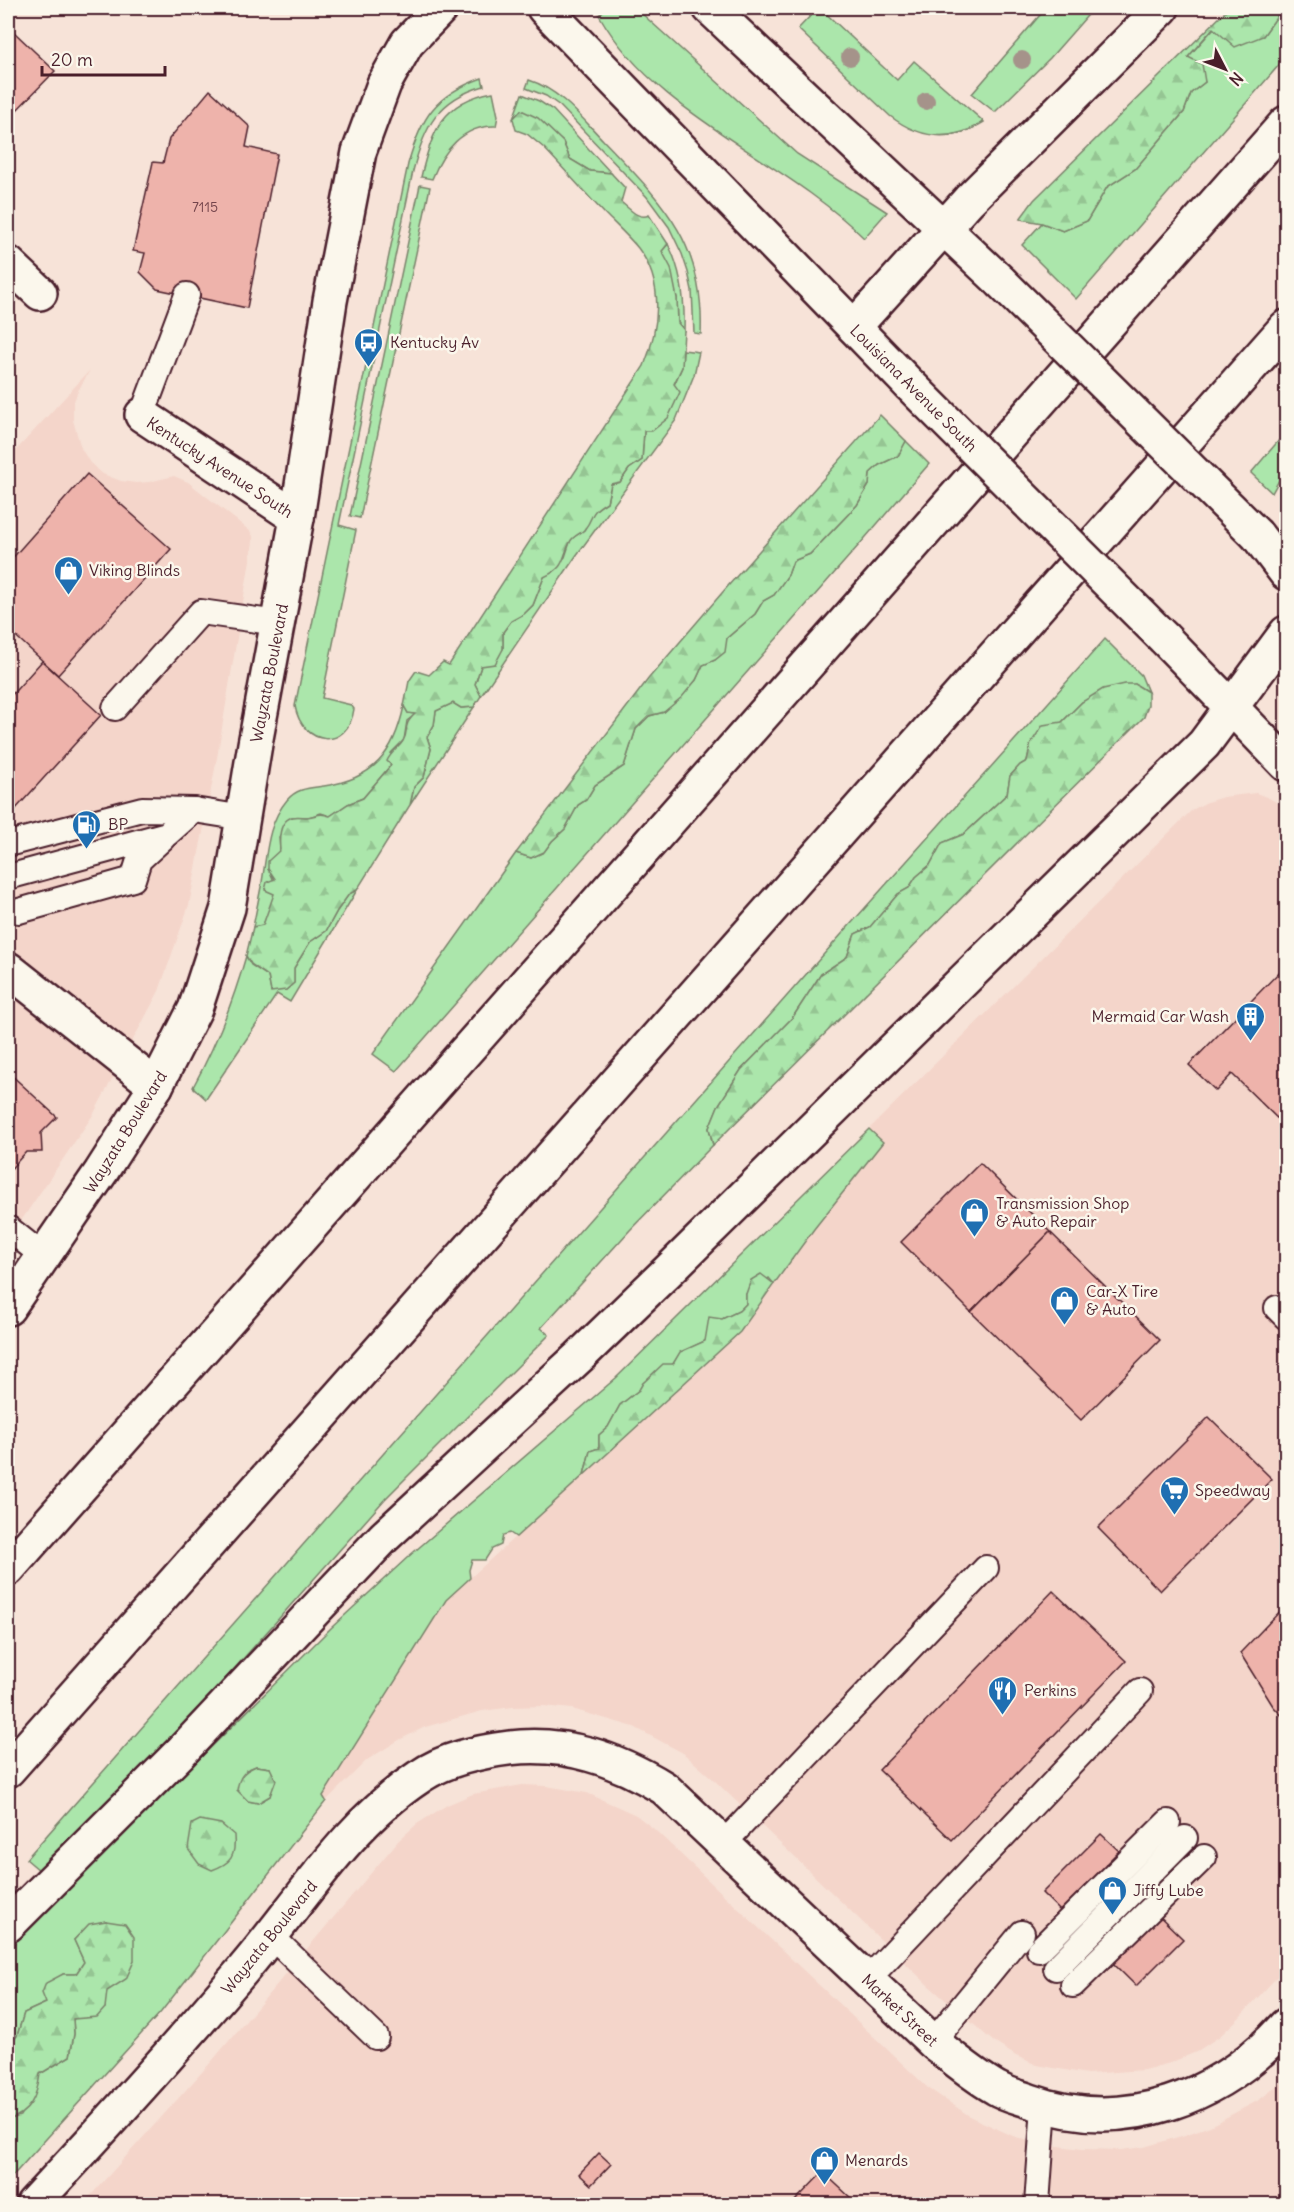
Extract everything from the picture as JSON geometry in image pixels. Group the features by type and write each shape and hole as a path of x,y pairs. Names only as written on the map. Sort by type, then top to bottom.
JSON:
{"main road":[{"name":"Wayzata Boulevard","path":"8,1308 156,1086 195,1010 228,908 255,744 297,518 330,301 359,152 384,84 407,43 441,8"},
{"name":"Louisiana Avenue South","path":"544,8 909,384 1287,764"},
{"path":"711,8 945,227 1257,535 1287,573"},
{"path":"854,327 969,200 1162,8"},
{"path":"8,1569 1287,123"},
{"path":"8,263 40,292"},
{"path":"8,1770 1287,327"},
{"name":"Kentucky Avenue South","path":"142,416 297,518"},
{"path":"8,1925 180,1753 384,1537 579,1358 668,1272 1204,744 1287,633"},
{"path":"12,980 156,1086"},
{"name":"Wayzata Boulevard","path":"33,2205 181,2043 368,1818 420,1776 456,1759 490,1751 551,1746"},
{"name":"Market Street","path":"551,1746 581,1752 638,1773 664,1788 933,2042 968,2070 998,2089 1044,2106 1077,2113 1109,2114 1176,2102 1229,2075 1287,2025"}],"lane":[{"path":"1114,55 1146,8"},
{"path":"142,416 188,295"},
{"path":"115,708 201,612 278,623"},
{"path":"8,844 142,809 194,810 244,818"},
{"path":"11,912 133,879 139,860 194,810"},
{"path":"8,877 167,834"},
{"path":"8,1228 43,1257"},
{"path":"724,1843 986,1568"},
{"path":"867,1980 1140,1691"},
{"path":"1039,1950 1168,1822"},
{"path":"1056,1968 1185,1838"},
{"path":"1073,1985 1204,1857"},
{"path":"933,2042 1022,1933"},
{"path":"272,1936 376,2037"},
{"path":"1037,2205 1044,2106"}],"shaded area":[{"path":"90,370 73,404 73,420 81,448 90,463 103,474 121,481 149,482 174,476 188,482 250,531 253,542 217,758 189,905 159,991 93,1115 8,1240 8,459"},
{"path":"1256,793 1286,808 1286,1967 1240,2017 1220,2036 1196,2052 1170,2063 1144,2070 1087,2074 1037,2065 1016,2056 994,2042 928,1985 683,1753 634,1727 572,1709 543,1706 513,1707 482,1711 425,1727 367,1760 326,1801 322,1797 446,1600 740,1332 814,1229 883,1142 869,1129 1192,810 1223,797"},
{"path":"522,1785 546,1786 587,1793 636,1815 654,1829 928,2088 971,2117 1013,2136 1035,2143 1082,2149 1121,2150 1144,2147 1210,2126 1259,2100 1286,2079 1286,2204 83,2204 212,2061 399,1840 417,1824 447,1805 473,1794"}],"green space":[{"path":"606,8 633,8 639,11 797,154 887,212 864,238 831,209 687,109 653,81 624,51 599,15"},
{"path":"812,8 820,8 897,80 914,61 984,122 960,133 936,136 924,134 901,124 798,29 815,11"},
{"path":"1046,8 1094,8 1050,58 995,112 972,94"},
{"path":"1229,8 1283,8 1263,36 1235,47 1213,28 1188,57 1202,64 1205,82 1191,93 1184,112 1135,169 1107,187 1087,221 1063,231 1042,223 1020,219 1034,200"},
{"path":"1283,8 1286,8 1286,57 1076,299 1022,245 1042,223 1063,231 1087,221 1107,187 1135,169 1184,112 1191,93 1205,82 1188,57 1214,28 1263,36"},
{"path":"482,78 484,86 455,99 435,117 422,141 413,171 339,525 356,530 322,698 351,705 354,709 350,723 343,732 325,739 315,736 306,729 299,719 295,706 408,164 418,133 432,110 452,92"},
{"path":"529,80 551,90 578,114 644,184 676,226 696,274 701,334 694,333 692,290 688,272 669,227 647,197 560,106 546,96 526,88"},
{"path":"493,92 498,116 496,126 484,127 464,135 448,150 432,179 421,177 429,146 442,121 462,103 476,96"},
{"path":"522,94 553,110 611,173 590,171 570,159 563,142 521,110 513,119"},
{"path":"521,110 538,118 563,142 570,159 590,171 611,173 625,188 621,202 638,215 649,215 668,244 662,251 671,268 677,298 678,323 684,330 682,367 674,384 680,392 668,418 652,431 644,431 642,460 629,469 620,482 611,484 607,502 594,512 584,530 571,540 560,566 544,577 533,605 524,614 511,621 503,632 503,649 495,664 481,666 475,684 481,696 474,707 461,708 453,703 436,711 434,725 427,737 431,749 424,777 414,787 410,805 357,890 349,894 326,931 310,942 294,968 294,983 286,990 271,992 268,976 251,964 246,956 253,927 263,925 274,894 265,890 267,882 275,879 268,869 268,861 280,850 282,826 293,817 320,814 330,816 348,804 363,798 391,765 387,761 403,741 408,722 415,714 408,713 404,706 409,681 416,671 429,675 443,662 449,665 644,366 649,351 657,306 656,291 647,262 638,248 544,148 527,134 516,130 513,119"},
{"path":"420,185 430,187 360,518 350,516"},
{"path":"668,244 677,265 682,286 684,330 678,323 677,298 662,251"},
{"path":"683,350 699,352 694,375 676,420 576,556 481,696 475,684 481,666 503,649 503,632 511,621 524,614 533,605 544,577 565,557 571,539 584,530 594,510 607,502 611,484 620,482 629,469 642,460 644,431 674,385 682,367"},
{"path":"880,415 906,441 898,456 879,465 870,473 869,485 857,505 810,554 793,561 788,575 774,595 763,601 755,614 727,638 725,652 715,660 703,665 696,680 682,697 664,712 649,716 636,729 624,766 595,785 586,800 578,805 565,829 544,852 531,858 516,853 649,678"},
{"path":"1286,432 1286,467 1272,493 1251,473"},
{"path":"906,441 929,464 859,545 396,1071 373,1054 516,853 531,858 544,852 565,829 578,805 586,800 595,785 624,766 636,729 649,716 664,712 696,680 703,665 715,660 727,638 755,614 763,601 774,595 788,575 793,561 810,554 857,505 869,485 870,473 879,465 898,456"},
{"path":"1105,639 1141,675 1148,692 1135,684 1082,702 1062,722 1031,743 1027,761 1010,776 1007,794 964,834 942,843 930,865 916,877 909,888 898,894 870,927 855,934 847,957 821,974 793,1017 741,1070 718,1106 709,1128 713,1145 630,1230 541,1328 549,1335 385,1499 187,1722 39,1870 26,1859 824,954"},
{"path":"1135,684 1148,692 1148,705 1144,717 713,1145 709,1128 718,1106 741,1070 793,1017 821,974 847,957 855,934 870,927 898,894 909,888 916,877 930,865 942,843 964,834 1007,794 1010,776 1027,761 1031,743 1043,725 1062,722 1082,702 1103,689"},
{"path":"453,703 461,708 474,707 410,805 414,787 424,777 431,749 427,737 434,725 436,711"},
{"path":"404,706 408,713 416,714 407,721 404,740 391,753 391,765 363,798 348,804 330,816 321,813 309,817 291,817 279,837 280,850 268,869 275,890 272,903 263,925 253,927 269,839 280,809 291,796 299,791 341,783 356,777 379,761 394,738"},
{"path":"357,890 290,1002 277,994 206,1099 193,1087 223,1023 246,956 251,965 268,976 271,991 286,990 294,983 294,968 310,942 326,931 349,894"},
{"path":"869,1129 883,1142 774,1284 769,1278 746,1294 746,1304 739,1311 722,1319 705,1341 681,1352 673,1364 643,1383 639,1390 620,1405 608,1427 599,1435 599,1448 590,1451 584,1475 516,1537 510,1533 503,1535 501,1545 492,1549 485,1560 472,1560 469,1570 470,1578 446,1600 323,1796 326,1801 161,2012 8,2181 8,2120 20,2116 40,2074 70,2056 74,2034 73,2019 105,2008 106,1921 89,1925 74,1940 84,1962 76,1974 63,1974 46,2003 24,2013 17,2036 8,2045 8,1949 331,1628 408,1557 616,1378","holes":["256,1766 270,1768 270,1796 258,1803 248,1801 246,1770"]},
{"path":"761,1274 774,1284 740,1332 584,1475 590,1451 599,1448 599,1435 608,1427 620,1405 639,1390 643,1383 663,1364 673,1364 680,1352 705,1341 709,1317 722,1319 739,1311 746,1304 746,1294 751,1280"},
{"path":"256,1766 270,1768 276,1780 270,1796 258,1803 248,1801 237,1790 243,1775"},
{"path":"200,1820 221,1824 234,1835 234,1849 231,1858 224,1865 212,1870 199,1864 188,1849 192,1824"},
{"path":"106,1921 125,1924 134,1937 134,1961 126,1979 107,1991 105,2008 97,2017 73,2019 74,2034 70,2056 40,2074 37,2090 31,2103 22,2113 8,2120 8,2045 17,2036 24,2013 46,2003 42,1993 46,1983 63,1974 76,1974 84,1962 74,1940 89,1924"}],"building":[{"path":"15,33 55,71 13,114 8,108 8,41"},
{"path":"210,90 250,127 246,147 277,154 247,308 157,289 140,272 145,253 133,251 153,162 163,163 169,139"},
{"name":"Viking Blinds","path":"87,474 171,549 58,675 8,629 8,563"},
{"path":"42,661 101,715 13,812 8,808 8,699"},
{"name":"Mermaid Car Wash","path":"1286,965 1286,1127 1232,1074 1216,1091 1189,1065"},
{"path":"8,1072 57,1117 41,1133 42,1152 26,1152 8,1172"},
{"name":"Transmission Shop & Auto Repair","path":"980,1163 1050,1232 971,1312 901,1242"},
{"name":"Car-X Tire & Auto","path":"1050,1232 1160,1340 1081,1420 971,1312"},
{"name":"Speedway","path":"1209,1417 1272,1479 1160,1591 1098,1528"},
{"name":"Perkins","path":"1053,1591 1126,1661 952,1840 879,1770"},
{"path":"1286,1605 1286,1720 1273,1706 1240,1653"},
{"name":"Jiffy Lube","path":"1101,1834 1119,1851 1106,1864 1183,1939 1136,1986 1042,1893"},
{"path":"599,2153 611,2164 591,2185 579,2174"},
{"name":"Menards","path":"823,2172 852,2199 857,2204 792,2204"}],"place":[{"name":"Kentucky Av","path":"369,368"},
{"name":"Viking Blinds","path":"68,596"},
{"name":"BP","path":"87,850"},
{"name":"Mermaid Car Wash","path":"1250,1042"},
{"name":"Transmission Shop & Auto Repair","path":"975,1238"},
{"name":"Car-X Tire & Auto","path":"1065,1326"},
{"name":"Speedway","path":"1174,1516"},
{"name":"Perkins","path":"1003,1716"},
{"name":"Jiffy Lube","path":"1112,1916"},
{"name":"Menards","path":"824,2186"}]}
